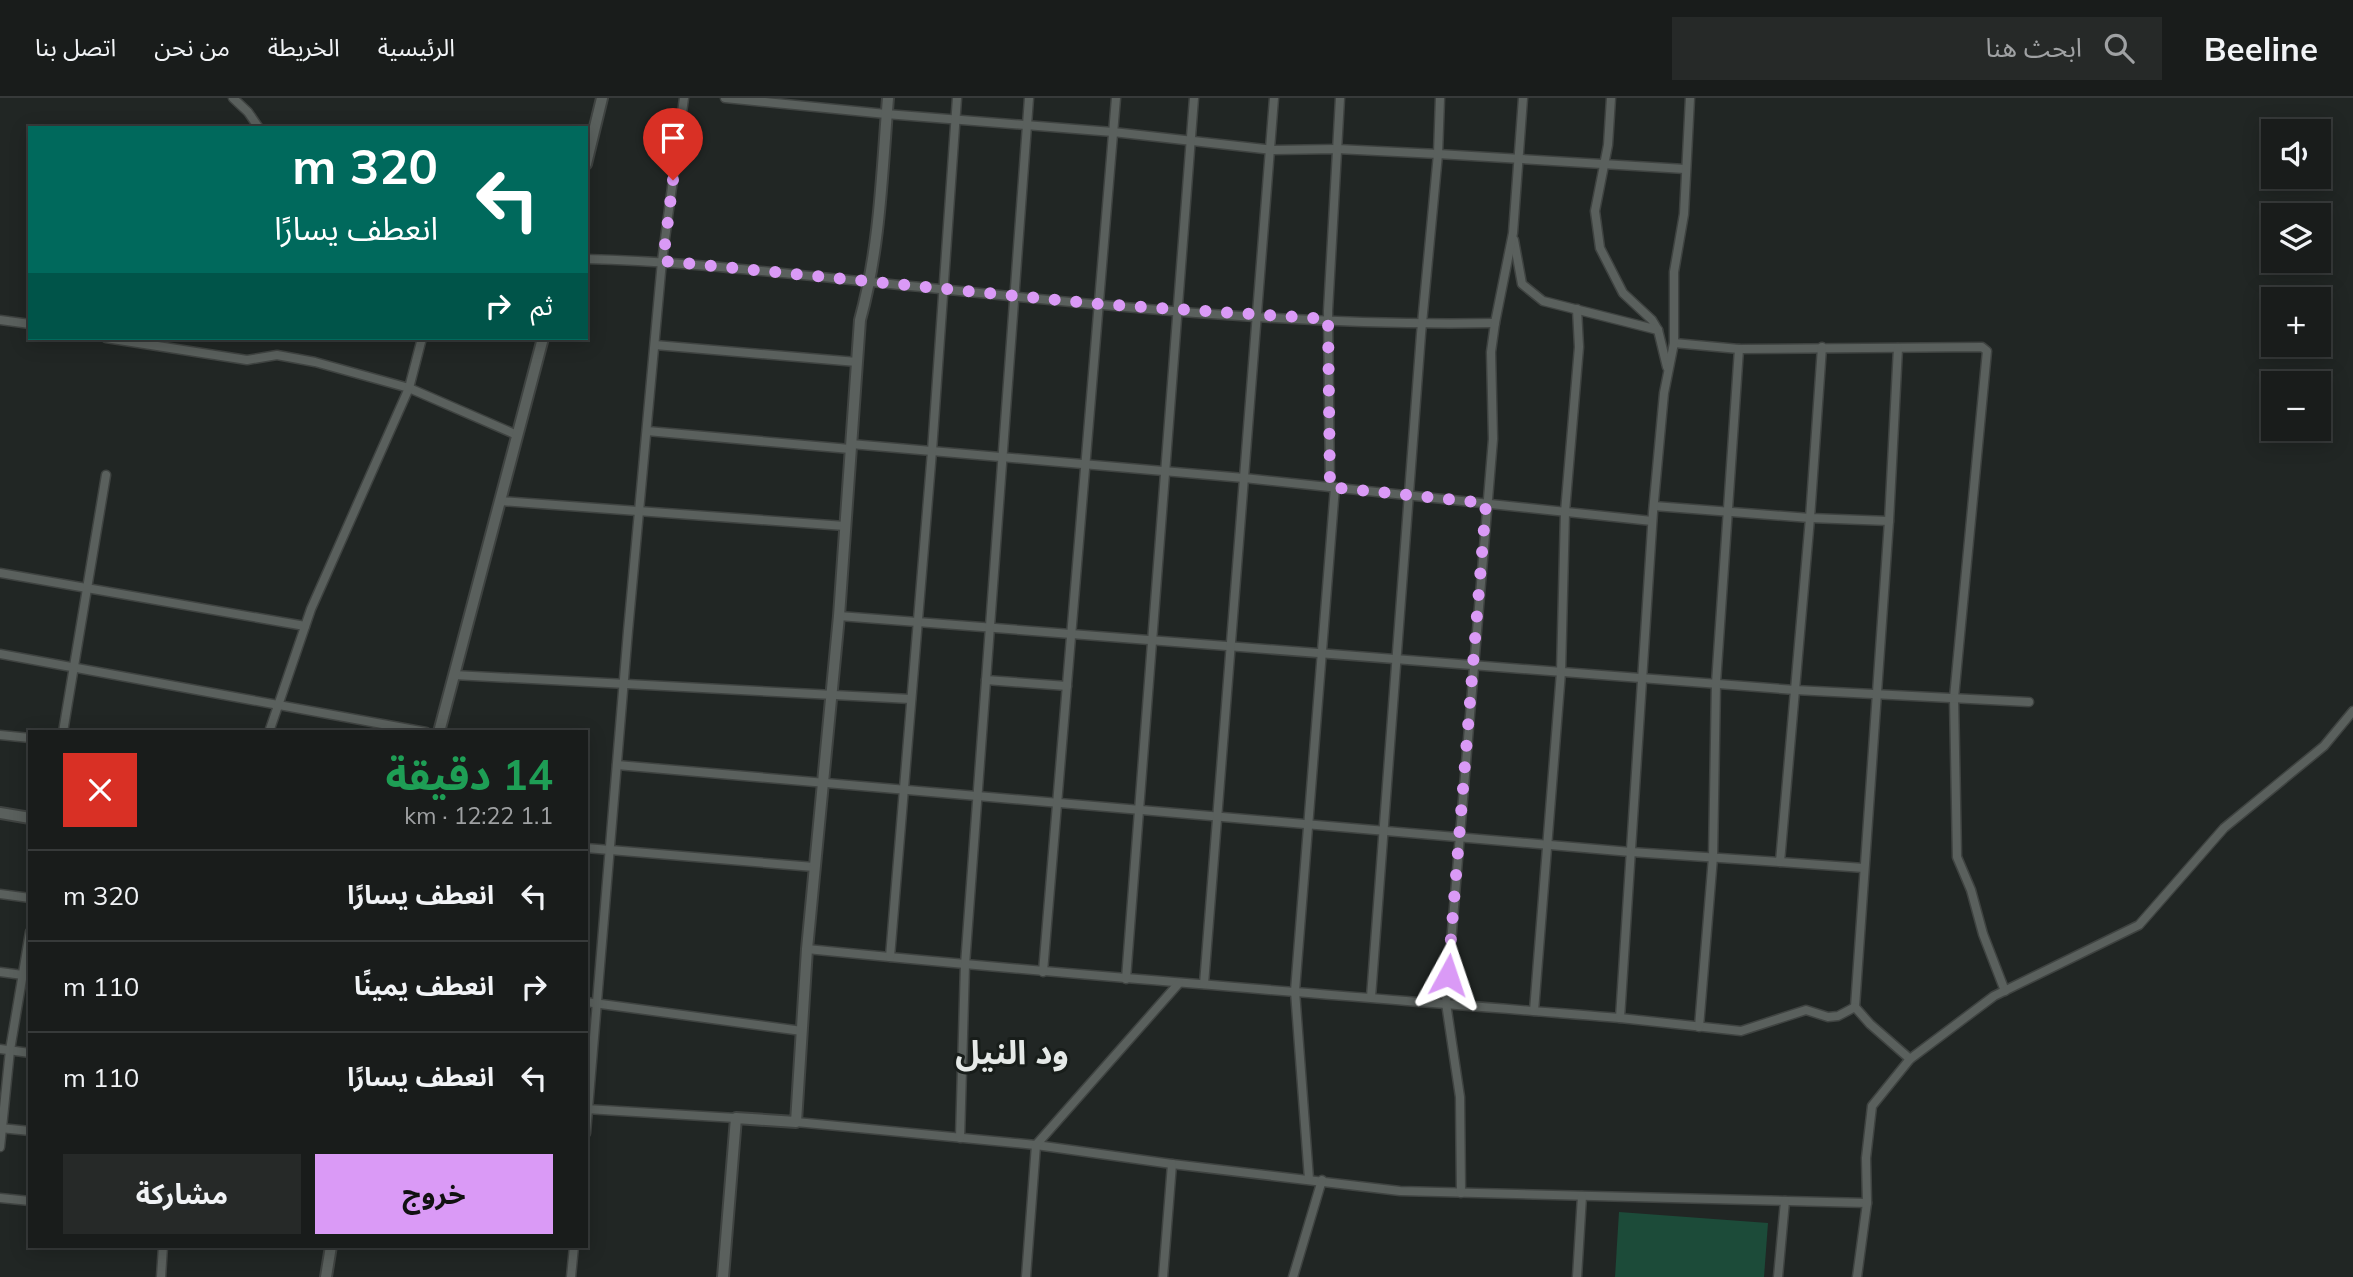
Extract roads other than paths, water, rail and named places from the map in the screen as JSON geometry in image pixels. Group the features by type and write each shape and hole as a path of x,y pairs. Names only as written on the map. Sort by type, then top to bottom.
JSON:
{"street":[{"path":"233,98 248,111 257,126"},
{"path":"588,155 602,98"},
{"path":"684,98 663,261 646,431 588,1109 796,1122 1036,1145 1400,1191 1867,1203"},
{"path":"725,98 1113,132 1270,149 1337,149 1685,169"},
{"path":"796,1122 807,949 839,616 860,320 871,282 888,98"},
{"path":"890,957 932,451 957,98"},
{"path":"960,1138 965,965 1029,98"},
{"path":"1043,972 1116,98"},
{"path":"1126,979 1194,98"},
{"path":"1204,984 1274,98"},
{"path":"1309,1179 1295,991 1322,653 1332,487 1328,319 1340,98"},
{"path":"1371,997 1422,324 1438,154 1440,98"},
{"path":"1461,1193 1460,1097 1446,1003 1493,439 1492,352 1513,233 1524,98"},
{"path":"1611,98 1608,145 1595,211 1600,248 1623,293 1652,320 1658,330 1668,373"},
{"path":"1620,1018 1654,506 1664,393 1674,343 1674,272 1684,214 1690,98"},
{"path":"1513,233 1522,284 1543,301 1658,330"},
{"path":"588,259 663,261 1099,304 1257,316 1422,324 1495,323"},
{"path":"1534,1011 1561,672 1565,512 1579,347 1577,309"},
{"path":"0,320 28,324"},
{"path":"119,340 247,360 277,355 315,362 409,388 517,435"},
{"path":"270,730 305,626 409,388 421,340"},
{"path":"440,730 542,340"},
{"path":"1674,343 1740,349 1982,347 1987,351 1954,698 1957,857 2005,990"},
{"path":"655,345 857,362"},
{"path":"1780,862 1822,347"},
{"path":"1898,348 1889,521 1855,1007 1910,1059"},
{"path":"1699,1027 1713,857 1717,683 1740,349"},
{"path":"646,431 932,451 1244,478 1653,521"},
{"path":"63,730 106,475"},
{"path":"500,501 845,526"},
{"path":"1654,506 1889,521"},
{"path":"0,573 305,626"},
{"path":"839,616 1795,690 2029,702"},
{"path":"0,654 416,730"},
{"path":"454,675 911,699"},
{"path":"986,680 1067,686"},
{"path":"1857,1277 1867,1203 1866,1158 1872,1106 1910,1059 1994,996 2139,925 2224,828 2324,746 2353,711"},
{"path":"0,735 28,738"},
{"path":"617,765 1631,852 1864,868"},
{"path":"0,813 28,818"},
{"path":"588,848 814,867"},
{"path":"0,894 28,898"},
{"path":"807,949 1043,972 1620,1018 1741,1031 1805,1010 1828,1017 1838,1016 1855,1007"},
{"path":"0,1147 10,1050 28,954"},
{"path":"0,972 26,976"},
{"path":"1026,1277 1036,1145 1179,983"},
{"path":"588,1002 802,1031"},
{"path":"0,1049 28,1053"},
{"path":"723,1277 736,1118"},
{"path":"1,1128 28,1131"},
{"path":"1163,1277 1172,1164"},
{"path":"1293,1277 1322,1181"},
{"path":"1577,1277 1583,1196"},
{"path":"0,1198 28,1201"},
{"path":"1778,1277 1785,1201"},
{"path":"161,1277 163,1248"},
{"path":"326,1277 331,1248"},
{"path":"571,1277 574,1248"}],"district":[{"name":"ود النيل","path":"1012,1052"}]}
